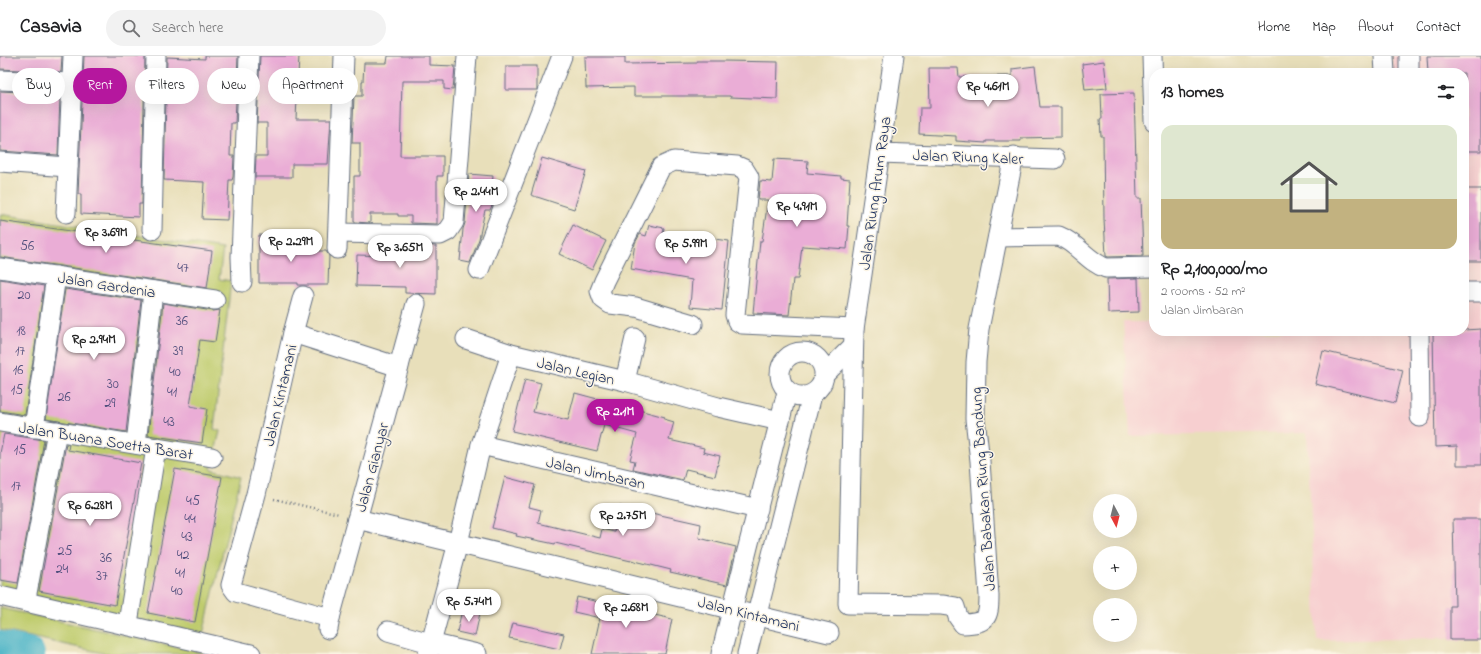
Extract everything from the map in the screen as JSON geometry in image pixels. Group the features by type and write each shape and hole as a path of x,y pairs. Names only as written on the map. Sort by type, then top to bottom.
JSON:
{"street":[{"path":"66,213 73,56"},
{"path":"152,230 156,56"},
{"path":"242,282 240,257 249,56"},
{"path":"344,56 338,241 440,234 448,231 454,222 467,56"},
{"path":"479,270 562,56"},
{"name":"Jalan Riung Arum Raya","path":"848,550 854,337 894,56"},
{"path":"1152,56 1152,68"},
{"path":"1384,56 1385,68"},
{"path":"1409,56 1410,68"},
{"path":"0,80 72,83"},
{"name":"Jalan Riung Kaler","path":"880,153 1014,156 1055,159"},
{"name":"Jalan Babakan Riung Bandung","path":"848,550 848,604 942,605 955,607 958,617 963,624 974,624 987,617 989,611 989,596 980,461 975,419 976,362 979,329 1014,156"},
{"path":"693,324 636,308 610,304 603,299 600,291 661,168 674,161 737,166 744,169 749,177 735,315 737,321 742,324 793,326 854,337 825,374 822,386 812,395 799,397 787,392 780,381 780,368 786,357 798,352 811,353 821,361 825,374"},
{"path":"0,162 68,167"},
{"path":"998,237 1060,236 1068,239 1100,266 1106,268 1149,267"},
{"name":"Jalan Gardenia","path":"0,268 215,300"},
{"path":"34,428 56,276"},
{"path":"136,444 153,291"},
{"path":"1469,292 1481,292"},
{"name":"Jalan Kintamani","path":"303,296 256,494 231,585 236,592 329,624"},
{"name":"Jalan Gianyar","path":"329,624 416,304"},
{"path":"793,326 798,352"},
{"path":"293,333 399,367"},
{"path":"1419,336 1420,417"},
{"path":"625,381 635,338"},
{"name":"Jalan Legian","path":"466,339 511,354 625,381 718,407 780,421"},
{"path":"429,649 458,543 481,445 511,354"},
{"path":"721,654 787,392"},
{"path":"747,654 812,395"},
{"name":"Jalan Buana Soetta Barat","path":"0,422 212,457"},
{"path":"27,593 58,431"},
{"name":"Jalan Jimbaran","path":"481,445 758,510"},
{"path":"129,617 156,448"},
{"name":"Jalan Kintamani","path":"357,519 829,633"},
{"path":"0,596 251,654"},
{"path":"388,631 429,649 477,654"}],"path":[{"path":"256,494 357,519"}],"shaded area":[{"path":"1392,56 1481,56 1481,637 1317,641 1307,433 1130,436 1123,322 1149,322 1149,336 1469,336 1469,68 1392,68"}],"green space":[{"path":"0,214 223,249 219,279 231,281 214,429 220,431 211,469 241,477 203,634 0,588"},
{"path":"0,608 209,654 107,654 0,630"}],"building":[{"path":"0,56 62,56 61,68 0,69"},
{"path":"84,56 145,56 145,68 135,68 135,104 144,104 142,204 139,204 139,217 81,214 81,194 78,194 82,104 127,104 127,68 83,68"},
{"path":"205,56 238,56 237,68 207,68 207,104 236,104 235,123 231,123 230,156 234,156 233,177 232,180 229,180 227,220 202,219 204,182 164,180 166,104 199,104 199,68 167,68 167,57 205,59"},
{"path":"260,56 299,56 298,68 268,68 268,104 297,104 296,119 331,119 328,164 292,164 292,177 255,177 256,156 267,156 267,123 257,123 258,104 260,104"},
{"path":"388,56 429,56 429,65 455,66 453,90 444,89 444,81 402,81 400,156 443,156 443,176 437,176 437,224 411,223 411,216 398,216 398,214 370,214 370,223 354,222 354,176 360,176 360,143 352,143 354,104 358,104 358,96 362,96 364,63 387,63"},
{"path":"1427,56 1481,56 1481,151 1469,151 1469,68 1428,68"},
{"path":"585,57 625,57 625,64 697,63 697,61 778,62 777,99 730,96 634,96 634,87 586,88"},
{"path":"1104,61 1107,88 1085,90 1082,64"},
{"path":"506,66 537,66 537,90 506,90"},
{"path":"1035,66 1040,107 1061,107 1061,137 1021,138 1021,141 986,141 986,143 956,141 956,136 919,134 920,108 930,108 929,68 958,68 959,77 1012,76 1012,69"},
{"path":"0,91 12,92 12,104 60,104 58,155 0,151"},
{"path":"1134,93 1137,198 1141,198 1143,256 1108,257 1106,256 1104,219 1103,136 1101,136 1100,119 1102,119 1101,94"},
{"path":"542,158 586,171 574,209 531,195"},
{"path":"774,159 808,161 807,173 841,176 841,178 850,179 847,249 802,246 798,279 793,279 789,315 753,313 760,241 762,241 768,200 758,200 760,181 772,182"},
{"path":"469,174 493,176 491,193 497,194 490,210 485,210 479,239 470,263 460,261"},
{"path":"1469,189 1481,189 1481,261 1469,261"},
{"path":"0,221 212,251 207,288 0,257"},
{"path":"573,225 606,241 592,270 559,254"},
{"path":"649,225 664,228 662,239 699,246 700,237 729,241 722,310 690,307 692,280 631,269 635,243 640,234 646,236"},
{"path":"259,235 290,236 290,251 326,251 329,256 328,285 259,283"},
{"path":"411,245 436,246 436,294 405,293 405,287 356,286 357,255 388,256 388,246 411,247"},
{"path":"1138,278 1139,312 1108,313 1107,279"},
{"path":"0,279 44,286 25,415 0,411"},
{"path":"65,289 141,300 126,432 46,419"},
{"path":"163,303 213,311 220,310 215,342 200,340 190,406 207,409 202,443 148,435"},
{"path":"1481,329 1481,465 1457,465 1457,446 1435,447 1433,336 1469,336 1469,330"},
{"path":"1323,351 1403,370 1395,403 1315,384"},
{"path":"525,379 541,383 533,412 568,420 575,393 665,417 664,419 674,422 669,440 704,448 703,452 720,456 715,476 686,469 683,480 633,469 635,461 630,460 637,434 604,425 597,451 512,431"},
{"path":"4,434 44,440 18,583 0,580 0,453"},
{"path":"66,444 69,444 68,450 141,463 115,605 39,591"},
{"path":"175,469 222,477 195,622 148,613"},
{"path":"505,477 535,485 529,507 541,510 538,523 600,538 602,529 614,532 620,506 701,524 699,538 736,547 727,585 670,572 671,570 631,560 516,536 517,534 492,528"},
{"path":"1453,519 1481,519 1481,640 1450,640 1450,606 1455,606"},
{"path":"577,597 672,619 665,654 592,654 600,618 574,612"},
{"path":"462,610 480,613 475,636 457,632"},
{"path":"513,623 564,634 560,649 509,638"}],"waterway":[{"path":"0,648 28,654"}]}
